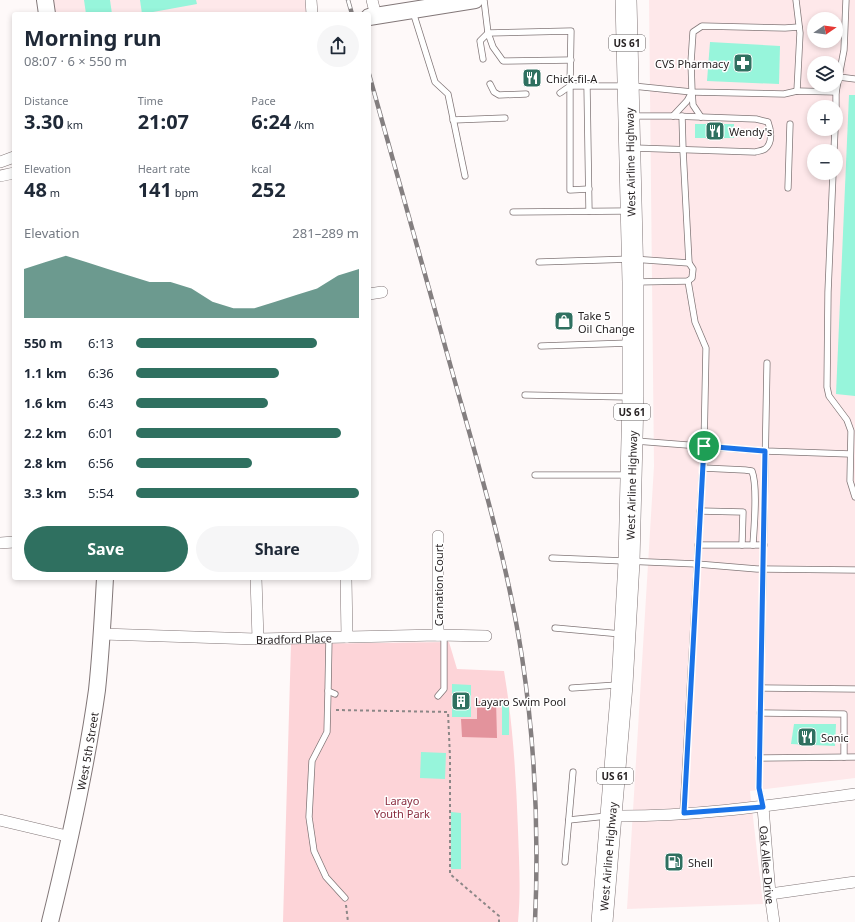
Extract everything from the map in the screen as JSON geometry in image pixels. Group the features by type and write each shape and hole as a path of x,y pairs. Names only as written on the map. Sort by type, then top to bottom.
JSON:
{"highway":[{"name":"West Airline Highway","path":"602,922 622,685 629,562 633,397 633,282 626,0"}],"main road":[{"path":"45,0 47,12"},
{"path":"372,16 412,10 438,3 475,0"},
{"name":"West 5th Street","path":"50,922 71,837 97,689 105,580"}],"street":[{"path":"311,0 312,12"},
{"path":"372,0 372,16"},
{"path":"0,162 12,158"},
{"path":"0,176 12,173"},
{"path":"371,294 382,292"},
{"name":"Carnation Court","path":"438,536 441,635"},
{"path":"0,543 12,542"},
{"path":"256,580 258,639"},
{"path":"346,580 347,637"},
{"name":"Bradford Place","path":"102,634 258,639 441,635 486,636"},
{"path":"612,816 646,816 763,807 855,794"},
{"name":"Oak Allee Drive","path":"763,807 770,894 774,922"},
{"path":"0,820 71,837"},
{"path":"770,894 855,882"}],"lane":[{"path":"484,0 488,33 493,47 503,61 571,60"},
{"path":"796,0 799,27 797,91"},
{"path":"843,56 846,0"},
{"path":"412,10 435,82 448,94 465,176"},
{"path":"701,117 693,105 691,62 693,32 702,26 799,27"},
{"path":"483,59 480,41 488,33 571,31 570,190 589,190"},
{"path":"843,78 855,79"},
{"path":"490,84 494,92 499,95 526,94"},
{"path":"560,93 570,86 628,86 692,92 784,94 797,91 807,91"},
{"path":"587,86 589,211"},
{"path":"673,116 687,101 692,92"},
{"path":"836,92 836,100"},
{"path":"629,116 682,116 756,119 768,122 771,130 770,143 764,150 755,152 630,148"},
{"path":"633,282 688,281 692,278 693,268 689,263 682,116"},
{"path":"454,120 505,118"},
{"path":"788,188 790,124"},
{"path":"833,180 828,292 827,387 829,396 847,420 851,431 850,481 855,497"},
{"path":"513,212 631,210"},
{"path":"539,262 632,259 689,263"},
{"path":"684,813 696,564 703,468 706,348 694,322 688,281"},
{"path":"541,346 632,343"},
{"path":"763,807 759,788 759,758 767,363"},
{"path":"524,395 633,397"},
{"path":"631,440 765,451 850,454"},
{"path":"703,468 745,470 752,472 755,490 753,545"},
{"path":"535,475 631,474"},
{"path":"700,511 743,512 742,545"},
{"path":"698,545 764,545"},
{"path":"552,558 696,564 764,569 855,570"},
{"path":"555,628 624,634"},
{"path":"438,696 444,689 441,668 441,635"},
{"path":"329,638 328,732 312,760 309,816 314,851 326,877 345,898"},
{"path":"329,665 335,666"},
{"path":"572,688 622,685"},
{"path":"761,688 855,689"},
{"path":"328,691 335,694"},
{"path":"760,714 844,714 844,757"},
{"path":"759,758 855,757"},
{"path":"565,862 574,772"},
{"path":"569,820 612,816"}],"path":[{"path":"328,710 448,712 450,757 450,874 499,916 499,922"},
{"path":"345,898 348,922"}],"shaded area":[{"path":"45,0 311,0 312,12 47,12"},
{"path":"649,0 855,0 855,778 750,791 763,904 627,909 654,466"},
{"path":"496,700 497,738 462,737 461,719 477,719 477,701"}],"green space":[{"name":"Larayo Youth Park","path":"449,642 457,669 504,671 514,750 520,876 518,922 283,922 291,644"}],"building":[{"path":"84,0 110,0 112,12 86,12"},
{"path":"140,0 196,0 197,4 153,12 142,12"},
{"path":"710,42 780,46 779,84 707,81"},
{"path":"849,95 855,95 855,396 836,394"},
{"name":"Wendy's","path":"695,124 734,124 734,138 695,138"},
{"name":"Layaro Swim Pool","path":"452,684 471,685 471,717 452,717"},
{"path":"502,701 509,701 509,735 502,735"},
{"path":"794,724 836,724 835,746 791,744"},
{"path":"421,752 446,753 445,779 420,778"},
{"path":"451,812 461,813 461,869 451,869"}],"railway":[{"path":"348,0 351,12"},
{"path":"371,81 485,488 502,555 516,623 522,657 533,756 536,822 535,922"}],"place":[{"name":"CVS Pharmacy","path":"743,63"},
{"name":"Chick-fil-A","path":"532,78"},
{"name":"Wendy's","path":"715,131"},
{"name":"Take 5 Oil Change","path":"564,321"},
{"name":"Layaro Swim Pool","path":"461,701"},
{"name":"Sonic","path":"807,737"},
{"name":"Shell","path":"674,862"}],"route":[{"path":"704,446 765,451 759,788 763,807 684,813 696,564 704,446"}]}
